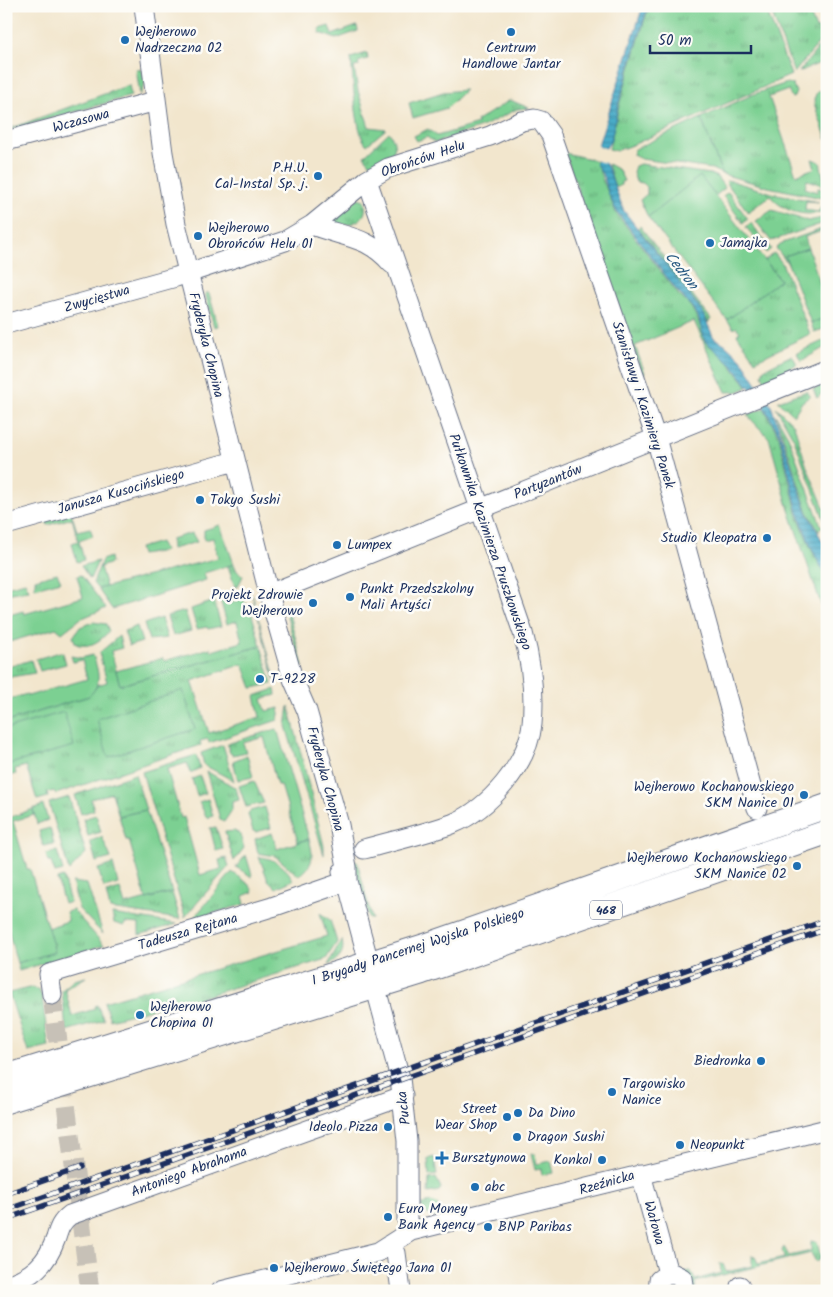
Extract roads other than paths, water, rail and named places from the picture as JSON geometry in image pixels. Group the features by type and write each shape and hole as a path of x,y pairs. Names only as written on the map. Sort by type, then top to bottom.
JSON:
{"main road":[{"name":"I Brygady Pancernej Wojska Polskiego","path":"6,1077 432,944 827,806"},
{"name":"I Brygady Pancernej Wojska Polskiego","path":"6,1101 375,987 657,893 827,832"}],"street":[{"name":"Fryderyka Chopina","path":"144,6 168,182 187,273 269,594 293,679 298,716 327,826 347,881 375,987"},
{"name":"Wczasowa","path":"6,141 156,101"},
{"name":"Stanisławy i Kazimiery Panek","path":"490,136 522,121 534,119 541,121 546,127 656,438 757,808"},
{"name":"Obrońców Helu","path":"187,273 285,241 312,225 367,180 388,168 490,136"},
{"name":"Pułkownika Kazimierza Pruszkowskiego","path":"364,849 453,823 488,801 508,780 529,736 532,726 533,702 529,654 395,267 367,180"},
{"path":"312,225 334,234 361,239 380,249 395,267"},
{"name":"Zwycięstwa","path":"6,324 187,273"},
{"name":"Partyzantów","path":"269,594 827,370"},
{"name":"Janusza Kusocińskiego","path":"6,525 235,461"},
{"name":"Tadeusza Rejtana","path":"52,996 49,974 272,907 347,881"},
{"name":"Pucka","path":"375,987 403,1096 407,1141 407,1220 411,1231"},
{"name":"Antoniego Abrahama","path":"6,1285 30,1275 41,1266 50,1254 60,1224 70,1215 403,1096"},
{"name":"Rzeźnicka","path":"221,1291 378,1252 411,1231 573,1193 641,1174 827,1129"},
{"name":"Wałowa","path":"641,1174 668,1272"},
{"path":"391,1244 396,1253 402,1291"},
{"path":"658,1291 659,1280 668,1272 675,1272 682,1278 684,1291"}],"water":[{"path":"643,6 648,6 619,102 611,140 604,151 602,159 607,166 624,211 701,310 714,338 725,344 741,359 771,405 806,510 827,550 827,578 811,547 798,512 780,436 765,408 733,366 705,341 699,319 692,307 678,292 617,212 609,195 604,177 596,164 599,142"}],"tunnel":[{"path":"52,995 90,1291"}],"railway":[{"path":"6,1210 827,920"},
{"path":"6,1219 827,929"},
{"path":"6,1194 80,1168"}],"place":[{"name":"Centrum Handlowe Jantar","path":"511,32"},
{"name":"Wejherowo Nadrzeczna 02","path":"125,40"},
{"name":"P.H.U. Cal-Instal Sp. j.","path":"318,176"},
{"name":"Wejherowo Obrońców Helu 01","path":"198,236"},
{"name":"Jamajka","path":"710,243"},
{"name":"Tokyo Sushi","path":"200,500"},
{"name":"Studio Kleopatra","path":"767,538"},
{"name":"Lumpex","path":"337,545"},
{"name":"Punkt Przedszkolny Mali Artyści","path":"350,597"},
{"name":"Projekt Zdrowie Wejherowo","path":"313,603"},
{"name":"T-9228","path":"260,679"},
{"name":"Wejherowo Kochanowskiego SKM Nanice 01","path":"804,795"},
{"name":"Wejherowo Kochanowskiego SKM Nanice 02","path":"797,866"},
{"name":"Wejherowo Chopina 01","path":"140,1015"},
{"name":"Biedronka","path":"761,1061"},
{"name":"Targowisko Nanice","path":"612,1092"},
{"name":"Da Dino","path":"518,1113"},
{"name":"Street Wear Shop","path":"507,1117"},
{"name":"Ideolo Pizza","path":"388,1127"},
{"name":"Dragon Sushi","path":"517,1137"},
{"name":"Neopunkt","path":"680,1145"},
{"name":"Bursztynowa","path":"442,1158"},
{"name":"Konkol","path":"602,1160"},
{"name":"abc","path":"475,1187"},
{"name":"Euro Money Bank Agency","path":"388,1217"},
{"name":"BNP Paribas","path":"488,1227"},
{"name":"Wejherowo Świętego Jana 01","path":"274,1268"}],"water label":[{"name":"Cedron","path":"681,271"}]}
